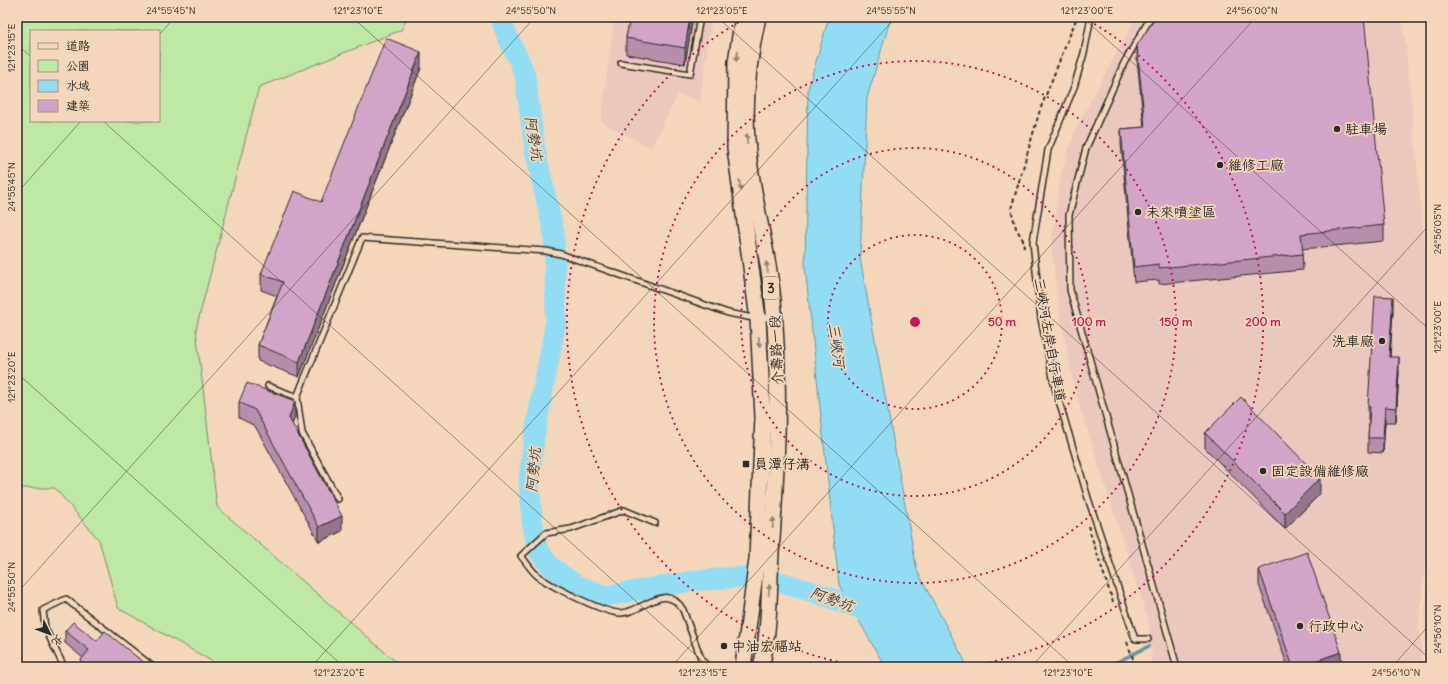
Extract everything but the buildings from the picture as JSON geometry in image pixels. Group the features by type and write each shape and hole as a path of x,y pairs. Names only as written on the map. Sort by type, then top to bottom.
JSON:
{"main road":[{"name":"介壽路一段","path":"743,17 736,62 735,148 758,318 763,417 764,560 767,619 762,664"},
{"name":"介壽路一段","path":"743,665 750,610 764,560 778,402 773,299 748,151 746,103 750,53 758,17"}],"lane":[{"path":"621,63 690,74 700,17"},
{"path":"1091,17 1084,53 1074,87 1048,150 1033,242 1041,319 1055,388 1088,498 1135,639 1148,638"},
{"path":"1151,17 1124,63 1086,148 1069,215 1070,290 1177,667"},
{"path":"338,499 302,433 297,397 362,238 546,251 561,254 728,313 758,318 774,317"},
{"path":"268,386 297,397"},
{"path":"655,523 624,510 571,529 546,533 521,556 539,577 601,610 622,614 659,598 671,598 678,602 702,661 709,667"},
{"path":"64,667 45,628 43,610 66,599 153,667"}],"path":[{"path":"1025,254 1023,240 1016,228 1011,209 1040,110 1077,17"},
{"path":"1085,519 1114,607"},
{"path":"1124,636 1136,667"}],"shaded area":[{"path":"614,17 712,17 700,102 678,94 651,148 601,122"},
{"path":"1136,17 1403,17 1431,313 1431,509 1419,622 1423,667 1151,667 1152,646 1148,620 1075,391 1059,309 1051,246 1061,173 1076,128"},
{"path":"1431,537 1431,667 1428,667 1424,625"}],"green space":[{"path":"17,17 408,17 401,30 259,87 196,329 217,507 402,667 222,667 118,608 99,540 55,488 17,488"}],"water":[{"name":"三峽河","path":"829,17 891,17 867,98 860,258 917,571 968,667 885,667 839,585 805,266 808,89"}],"waterway":[{"name":"阿勢坑","path":"501,17 525,76 535,150 554,233 556,321 534,438 529,480 532,520 537,548 550,566 576,585 606,596 692,581 738,577 783,583 823,595 877,616"},
{"path":"1107,667 1149,646"}],"place":[{"name":"駐車場","path":"1337,129"},
{"name":"維修工廠","path":"1220,165"},
{"name":"未來噴塗區","path":"1138,212"},
{"name":"洗車廠","path":"1382,341"},
{"name":"員潭仔溝","path":"746,464"},
{"name":"固定設備維修廠","path":"1263,471"},
{"name":"行政中心","path":"1300,626"},
{"name":"中油宏福站","path":"724,646"}]}
